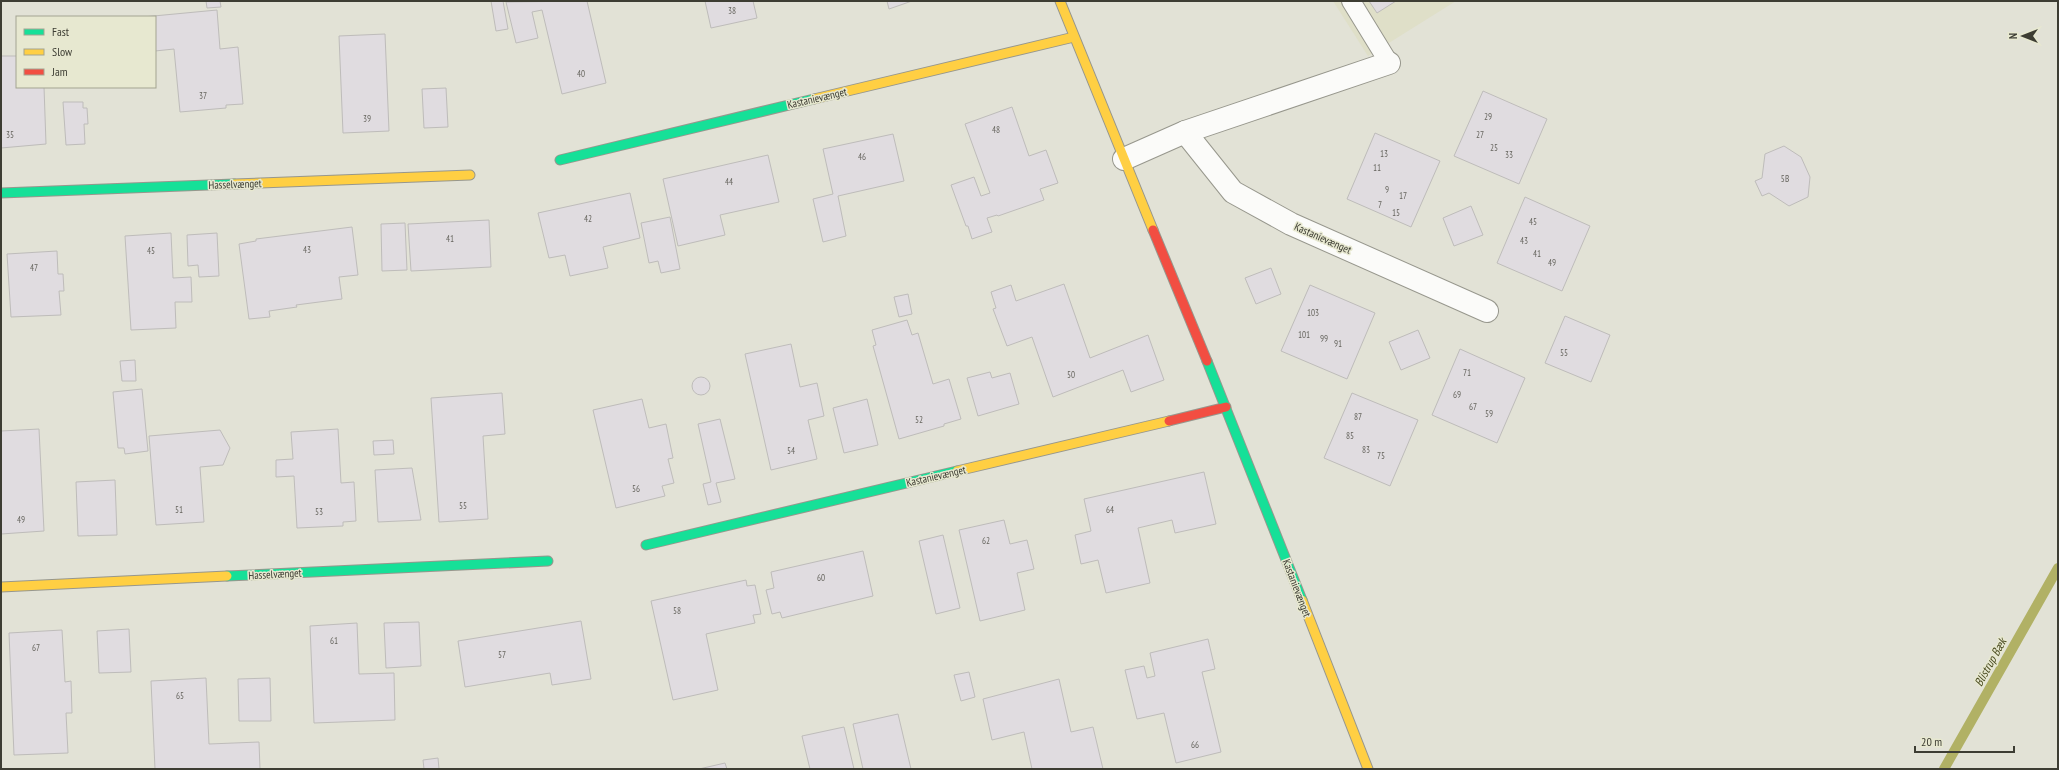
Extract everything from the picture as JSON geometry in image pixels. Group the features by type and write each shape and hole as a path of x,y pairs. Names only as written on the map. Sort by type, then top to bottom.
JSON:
{"street":[{"name":"Kastanievænget","path":"1060,1 1226,407 1368,769"},
{"name":"Kastanievænget","path":"560,160 1074,37"},
{"path":"1124,159 1185,132 1389,63"},
{"name":"Kastanievænget","path":"1185,132 1233,192 1291,224 1487,311"},
{"name":"Hasselvænget","path":"1,193 470,175"},
{"name":"Kastanievænget","path":"646,545 1226,407"},
{"name":"Hasselvænget","path":"1,587 548,560"}],"lane":[{"path":"1352,1 1389,63"}],"shaded area":[{"path":"1333,1 1456,1 1368,56"}],"building":[{"path":"206,1 220,1 221,7 207,8"},
{"path":"491,1 503,1 508,29 496,31"},
{"path":"587,1 606,83 562,94 542,10 532,12 538,38 516,43 506,2"},
{"path":"705,1 753,1 757,18 711,28"},
{"path":"887,1 912,1 889,9"},
{"path":"1369,1 1396,1 1377,13"},
{"path":"217,10 220,49 238,47 243,104 226,105 226,108 180,112 174,49 156,51 156,16 154,16"},
{"path":"385,34 389,131 343,133 339,36"},
{"path":"1,56 16,56 16,88 44,88 46,144 1,148"},
{"path":"446,88 448,127 424,128 422,89"},
{"path":"1483,91 1547,119 1519,184 1454,156"},
{"path":"63,102 83,102 83,108 87,108 88,124 84,124 85,144 66,145"},
{"path":"1012,107 1029,156 1046,150 1058,183 1040,189 1044,200 998,216 987,218 992,232 972,239 951,185 974,177 981,196 990,193 965,124"},
{"path":"1375,133 1440,161 1411,227 1347,199"},
{"path":"893,134 904,181 838,196 846,236 823,242 813,199 833,194 823,149"},
{"path":"1784,146 1801,157 1810,177 1808,197 1789,206 1769,193 1762,196 1755,181 1762,178 1765,154"},
{"path":"768,155 779,202 720,215 725,235 678,246 663,179"},
{"path":"630,193 640,238 603,247 608,268 570,276 565,255 549,258 538,213"},
{"path":"1525,197 1590,226 1562,291 1497,263"},
{"path":"1471,206 1483,235 1454,246 1443,218"},
{"path":"670,217 680,269 661,273 658,261 649,263 641,223"},
{"path":"489,220 491,267 411,271 408,224"},
{"path":"405,223 407,270 382,271 381,224"},
{"path":"352,227 358,275 339,277 342,299 296,305 297,307 269,311 270,317 249,319 239,244 256,241 256,239"},
{"path":"171,233 173,278 191,277 192,302 175,302 176,328 131,330 125,236"},
{"path":"217,233 219,276 199,277 198,265 188,266 187,235"},
{"path":"57,251 58,274 63,274 64,291 59,291 61,315 11,317 7,254"},
{"path":"1271,268 1281,294 1256,304 1245,278"},
{"path":"1064,284 1090,358 1148,335 1164,380 1131,392 1123,370 1053,397 1032,337 1007,346 993,309 996,308 991,292 1011,285 1016,301"},
{"path":"1310,285 1375,313 1347,379 1281,351"},
{"path":"908,294 912,314 899,317 894,297"},
{"path":"1565,316 1610,335 1591,382 1545,363"},
{"path":"907,320 912,335 918,333 933,384 949,379 961,419 944,424 944,426 899,439 873,346 876,345 872,330"},
{"path":"1418,330 1430,358 1401,370 1389,342"},
{"path":"791,344 800,387 817,383 824,416 808,420 817,459 771,470 745,354"},
{"path":"1460,349 1525,378 1497,443 1432,415"},
{"path":"135,360 136,381 122,381 120,361"},
{"path":"990,372 992,378 1010,373 1019,404 978,416 967,378"},
{"path":"701,377 707,380 710,386 707,392 701,395 695,392 692,386 695,380"},
{"path":"142,389 148,451 125,454 124,448 118,448 113,392"},
{"path":"502,393 505,434 483,436 488,519 439,522 431,398"},
{"path":"1352,393 1418,420 1390,486 1324,458"},
{"path":"642,399 649,428 666,424 673,458 668,459 674,483 662,486 665,496 616,508 593,410"},
{"path":"867,399 878,445 844,453 833,408"},
{"path":"720,419 735,479 716,483 721,502 708,505 703,484 711,482 698,424"},
{"path":"39,429 44,531 1,534 1,431"},
{"path":"338,429 341,483 354,482 356,521 343,522 343,526 297,528 294,476 276,477 276,460 293,459 291,432"},
{"path":"220,430 230,448 223,465 200,467 204,522 156,525 149,436"},
{"path":"393,440 394,454 374,455 373,441"},
{"path":"412,468 421,520 378,522 375,470"},
{"path":"1204,472 1216,524 1175,533 1172,520 1138,528 1150,583 1106,593 1098,560 1081,564 1075,535 1091,531 1084,499"},
{"path":"115,480 117,535 78,536 76,482"},
{"path":"1004,520 1010,544 1027,540 1034,569 1017,573 1025,610 980,621 959,530"},
{"path":"943,535 960,608 936,614 919,541"},
{"path":"863,551 873,596 782,618 780,612 772,614 766,590 774,588 771,572"},
{"path":"746,580 747,586 755,585 761,614 753,615 755,623 706,634 718,690 673,700 651,601"},
{"path":"581,621 591,679 552,685 550,673 465,687 458,641"},
{"path":"419,622 421,666 386,668 384,623"},
{"path":"357,623 359,674 394,673 395,720 314,723 310,626"},
{"path":"129,629 131,672 99,673 97,631"},
{"path":"62,630 65,682 71,681 72,713 66,713 68,753 14,755 9,633"},
{"path":"1208,639 1215,669 1202,672 1221,752 1176,763 1164,713 1137,719 1125,670 1144,666 1147,678 1155,676 1150,653"},
{"path":"969,672 975,697 961,701 954,675"},
{"path":"206,678 209,744 259,742 260,769 155,769 151,681"},
{"path":"270,678 271,721 239,721 238,679"},
{"path":"1059,679 1071,732 1093,727 1103,769 1032,769 1024,732 992,740 983,699"},
{"path":"898,714 911,769 863,769 853,724"},
{"path":"844,727 854,769 810,769 802,736"},
{"path":"438,758 439,769 424,769 423,760"},
{"path":"725,763 727,769 699,769"}],"waterway":[{"name":"Blistrup Bæk","path":"1944,769 2058,568"}],"traffic: fast":[{"path":"560,160 814,99"},
{"path":"1,193 234,184"},
{"path":"1207,361 1302,600"},
{"path":"646,545 957,471"},
{"path":"227,576 548,561"}],"traffic: slow":[{"path":"1060,1 1153,230"},
{"path":"814,99 1074,37"},
{"path":"234,184 470,175"},
{"path":"957,471 1169,421"},
{"path":"1,587 227,576"},
{"path":"1302,600 1368,769"}],"traffic: jam":[{"path":"1153,230 1207,361"},
{"path":"1169,421 1226,407"}]}
